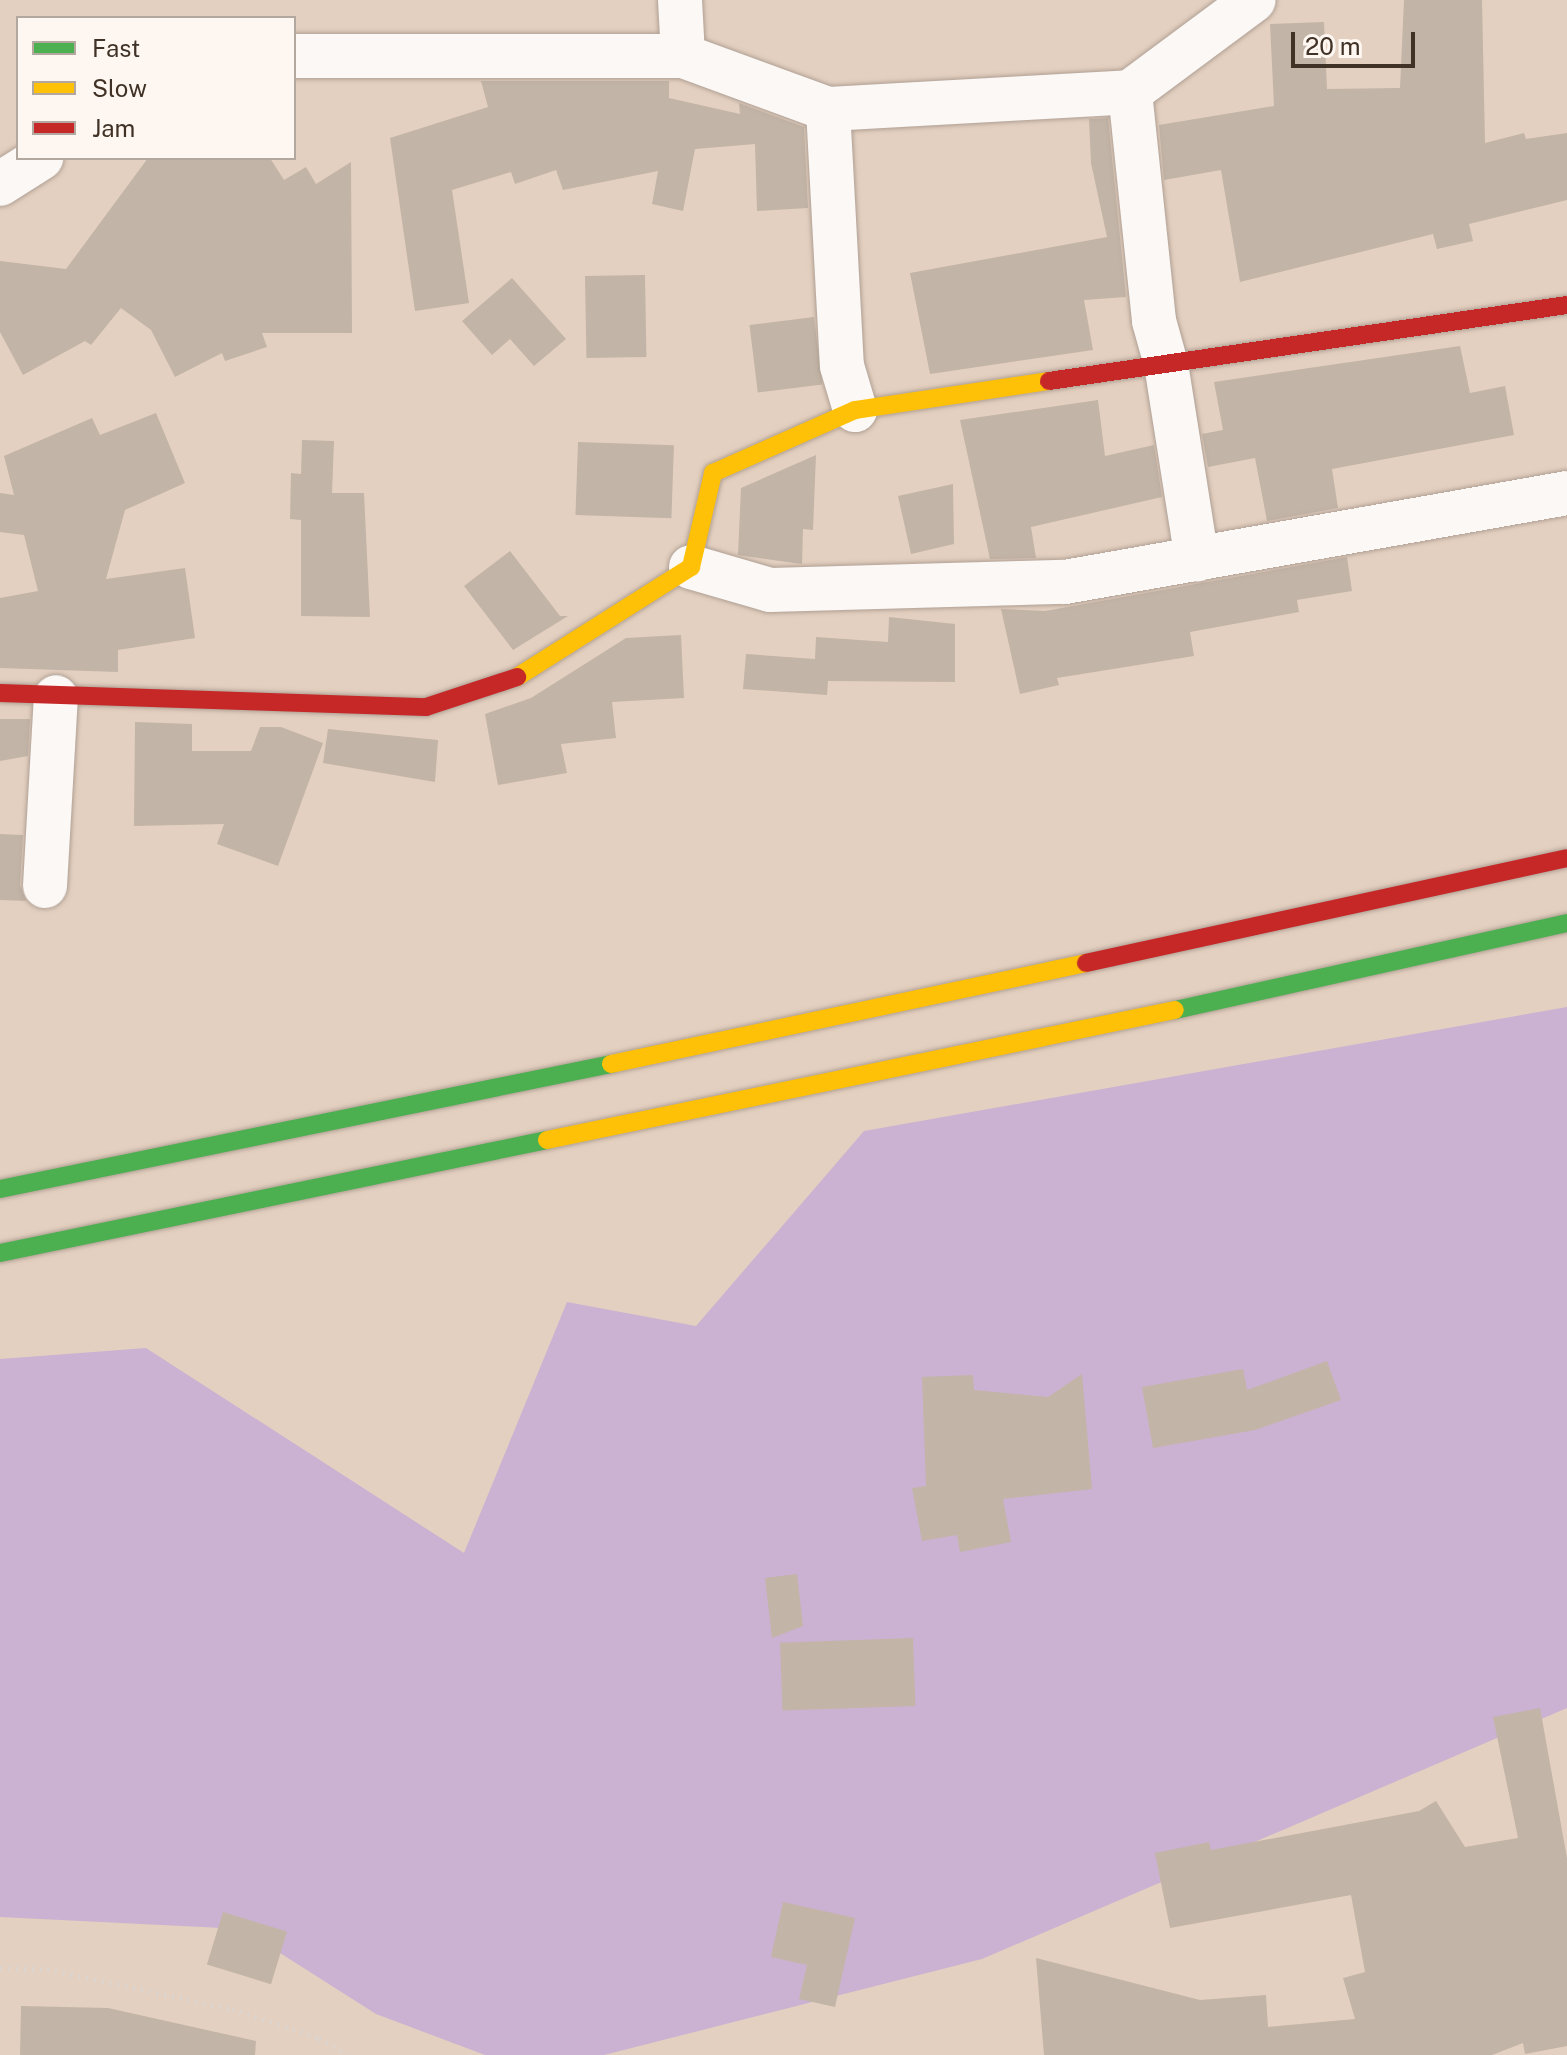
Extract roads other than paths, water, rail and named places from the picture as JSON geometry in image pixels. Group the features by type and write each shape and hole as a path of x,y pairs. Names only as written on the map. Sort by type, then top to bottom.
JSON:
{"main road":[{"path":"0,693 426,707 518,677 691,567 713,473 855,410 1567,305"},
{"path":"0,1189 792,1027 1567,858"},
{"path":"0,1253 1386,966 1567,923"}],"street":[{"path":"680,0 683,56"},
{"path":"296,56 683,56 828,109 1130,92 1254,0"},
{"path":"1130,92 1154,321 1166,364 1197,560"},
{"path":"828,109 842,366 855,410"},
{"path":"0,184 38,160"},
{"path":"691,567 770,590 1065,582 1567,493"},
{"path":"45,886 56,697"}]}
